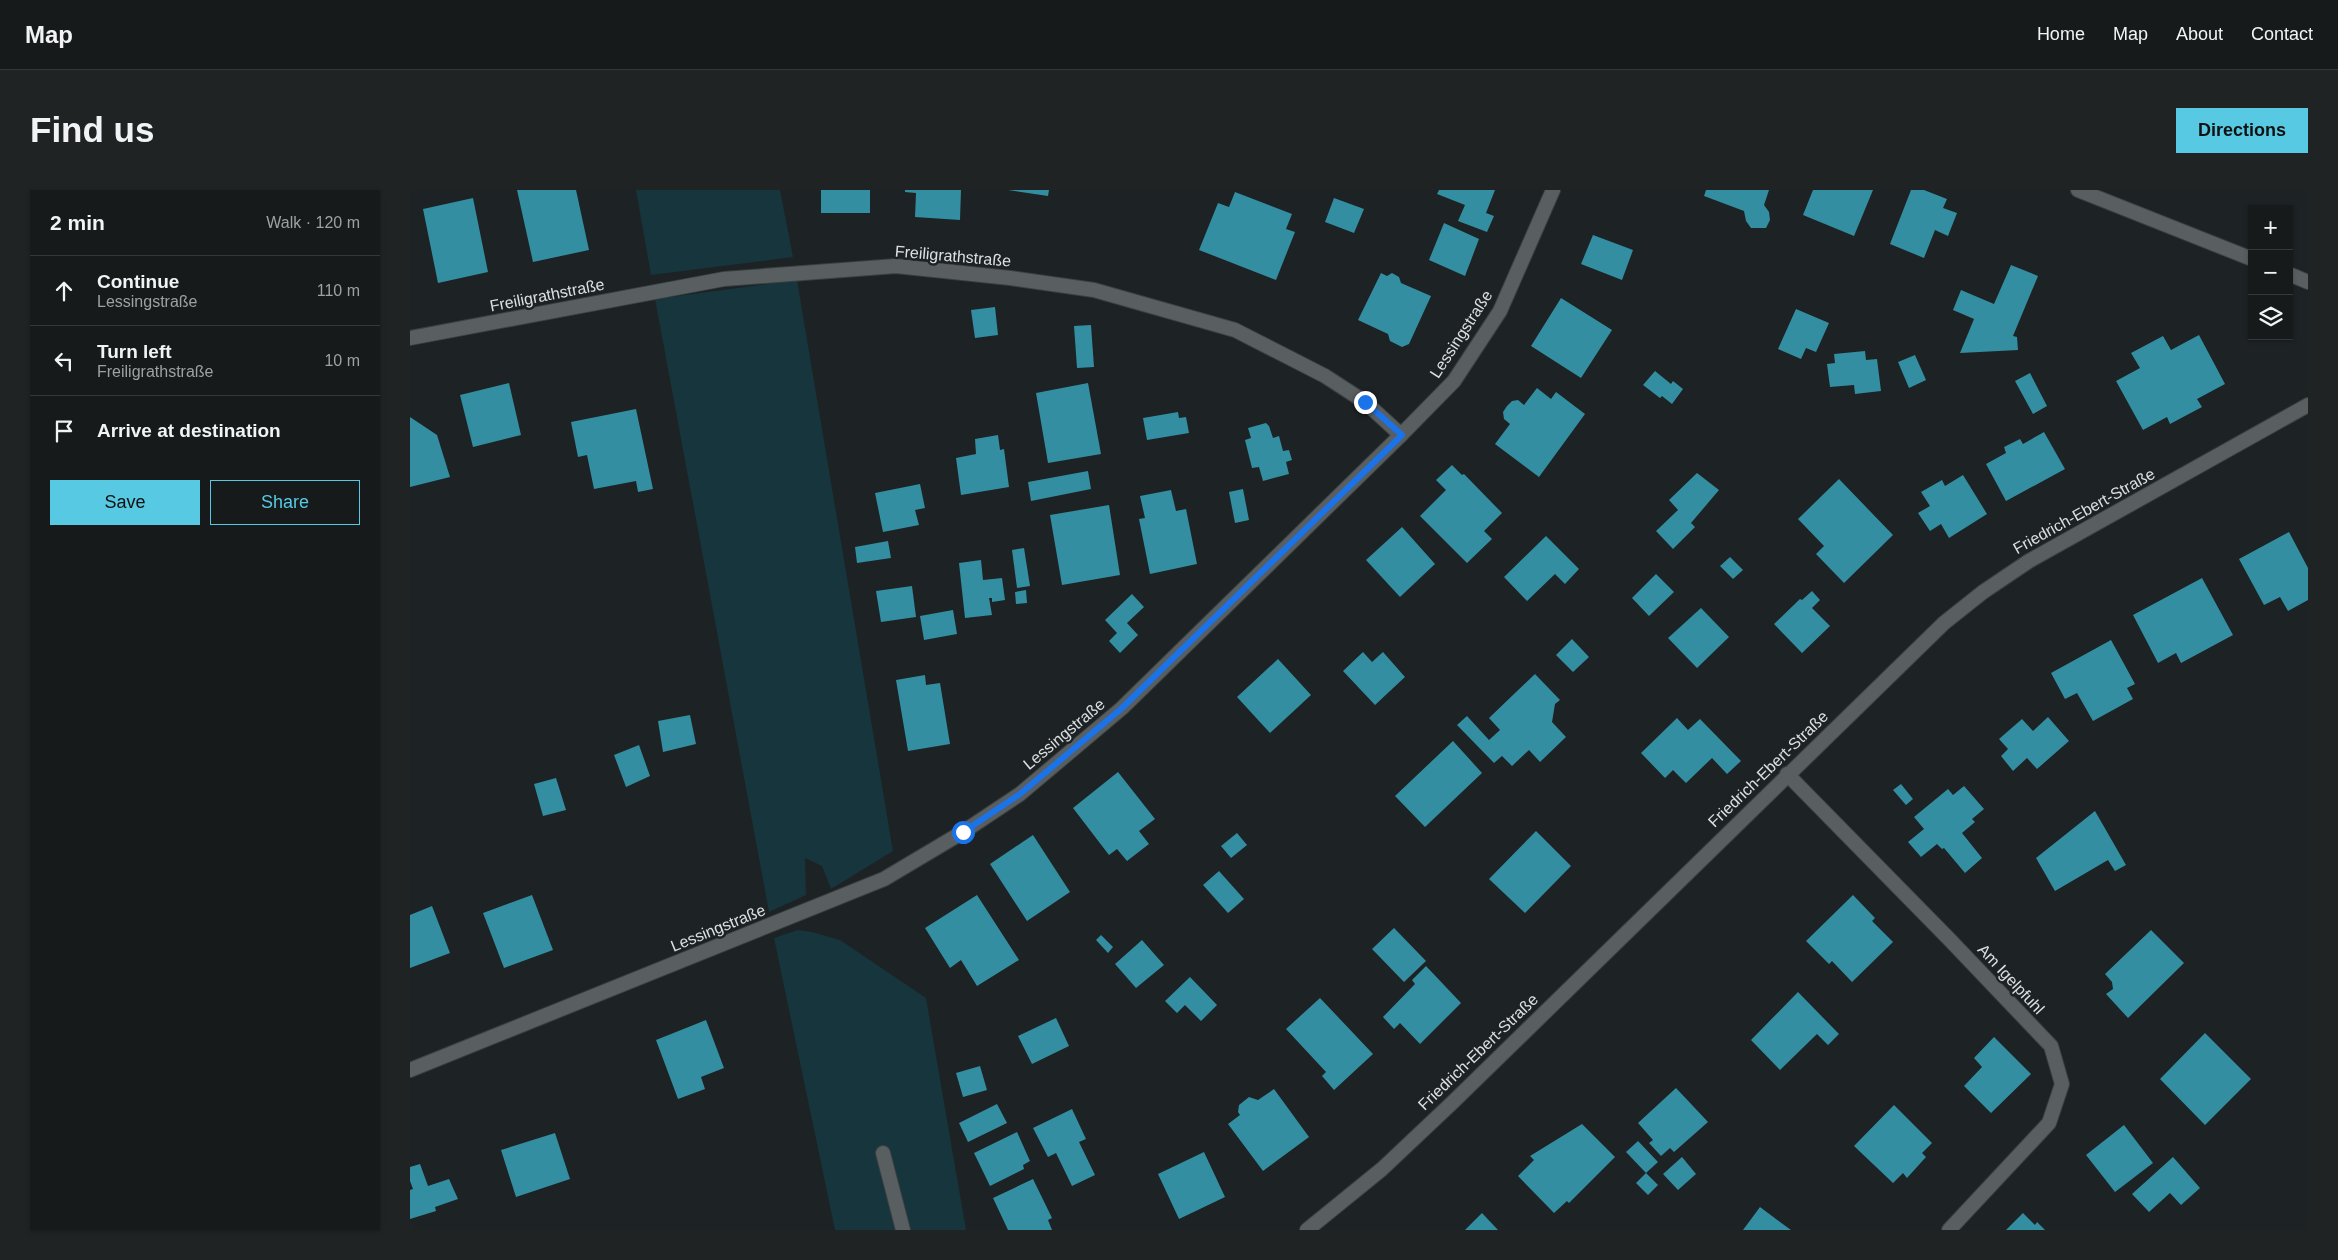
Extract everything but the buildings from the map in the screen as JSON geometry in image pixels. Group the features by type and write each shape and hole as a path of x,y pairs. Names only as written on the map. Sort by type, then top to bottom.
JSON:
{"street":[{"name":"Lessingstraße","path":"410,1070 884,879 963,832 1020,794 1122,708 1454,382 1500,311 1553,190"},
{"path":"2078,190 2248,257"},
{"name":"Freiligrathstraße","path":"410,338 724,279 905,267 1010,278 1094,290 1235,330 1325,376 1365,402 1402,435"},
{"path":"2293,276 2308,282"},
{"name":"Friedrich-Ebert-Straße","path":"1307,1230 1382,1169 1453,1102 1787,774 1944,623 1983,592 2029,561 2308,405"},
{"name":"Am Igelpfuhl","path":"1787,774 2051,1046 2062,1084 2048,1123 1949,1230"},
{"path":"883,1153 903,1230"}],"shaded area":[{"path":"636,190 780,190 793,257 651,275"},
{"path":"797,280 893,851 831,889 822,866 805,858 806,895 769,912 655,299"},
{"path":"798,930 840,940 926,998 966,1230 835,1230 774,938"}],"route":[{"path":"963,832 1020,794 1122,708 1402,435 1365,402"}]}
